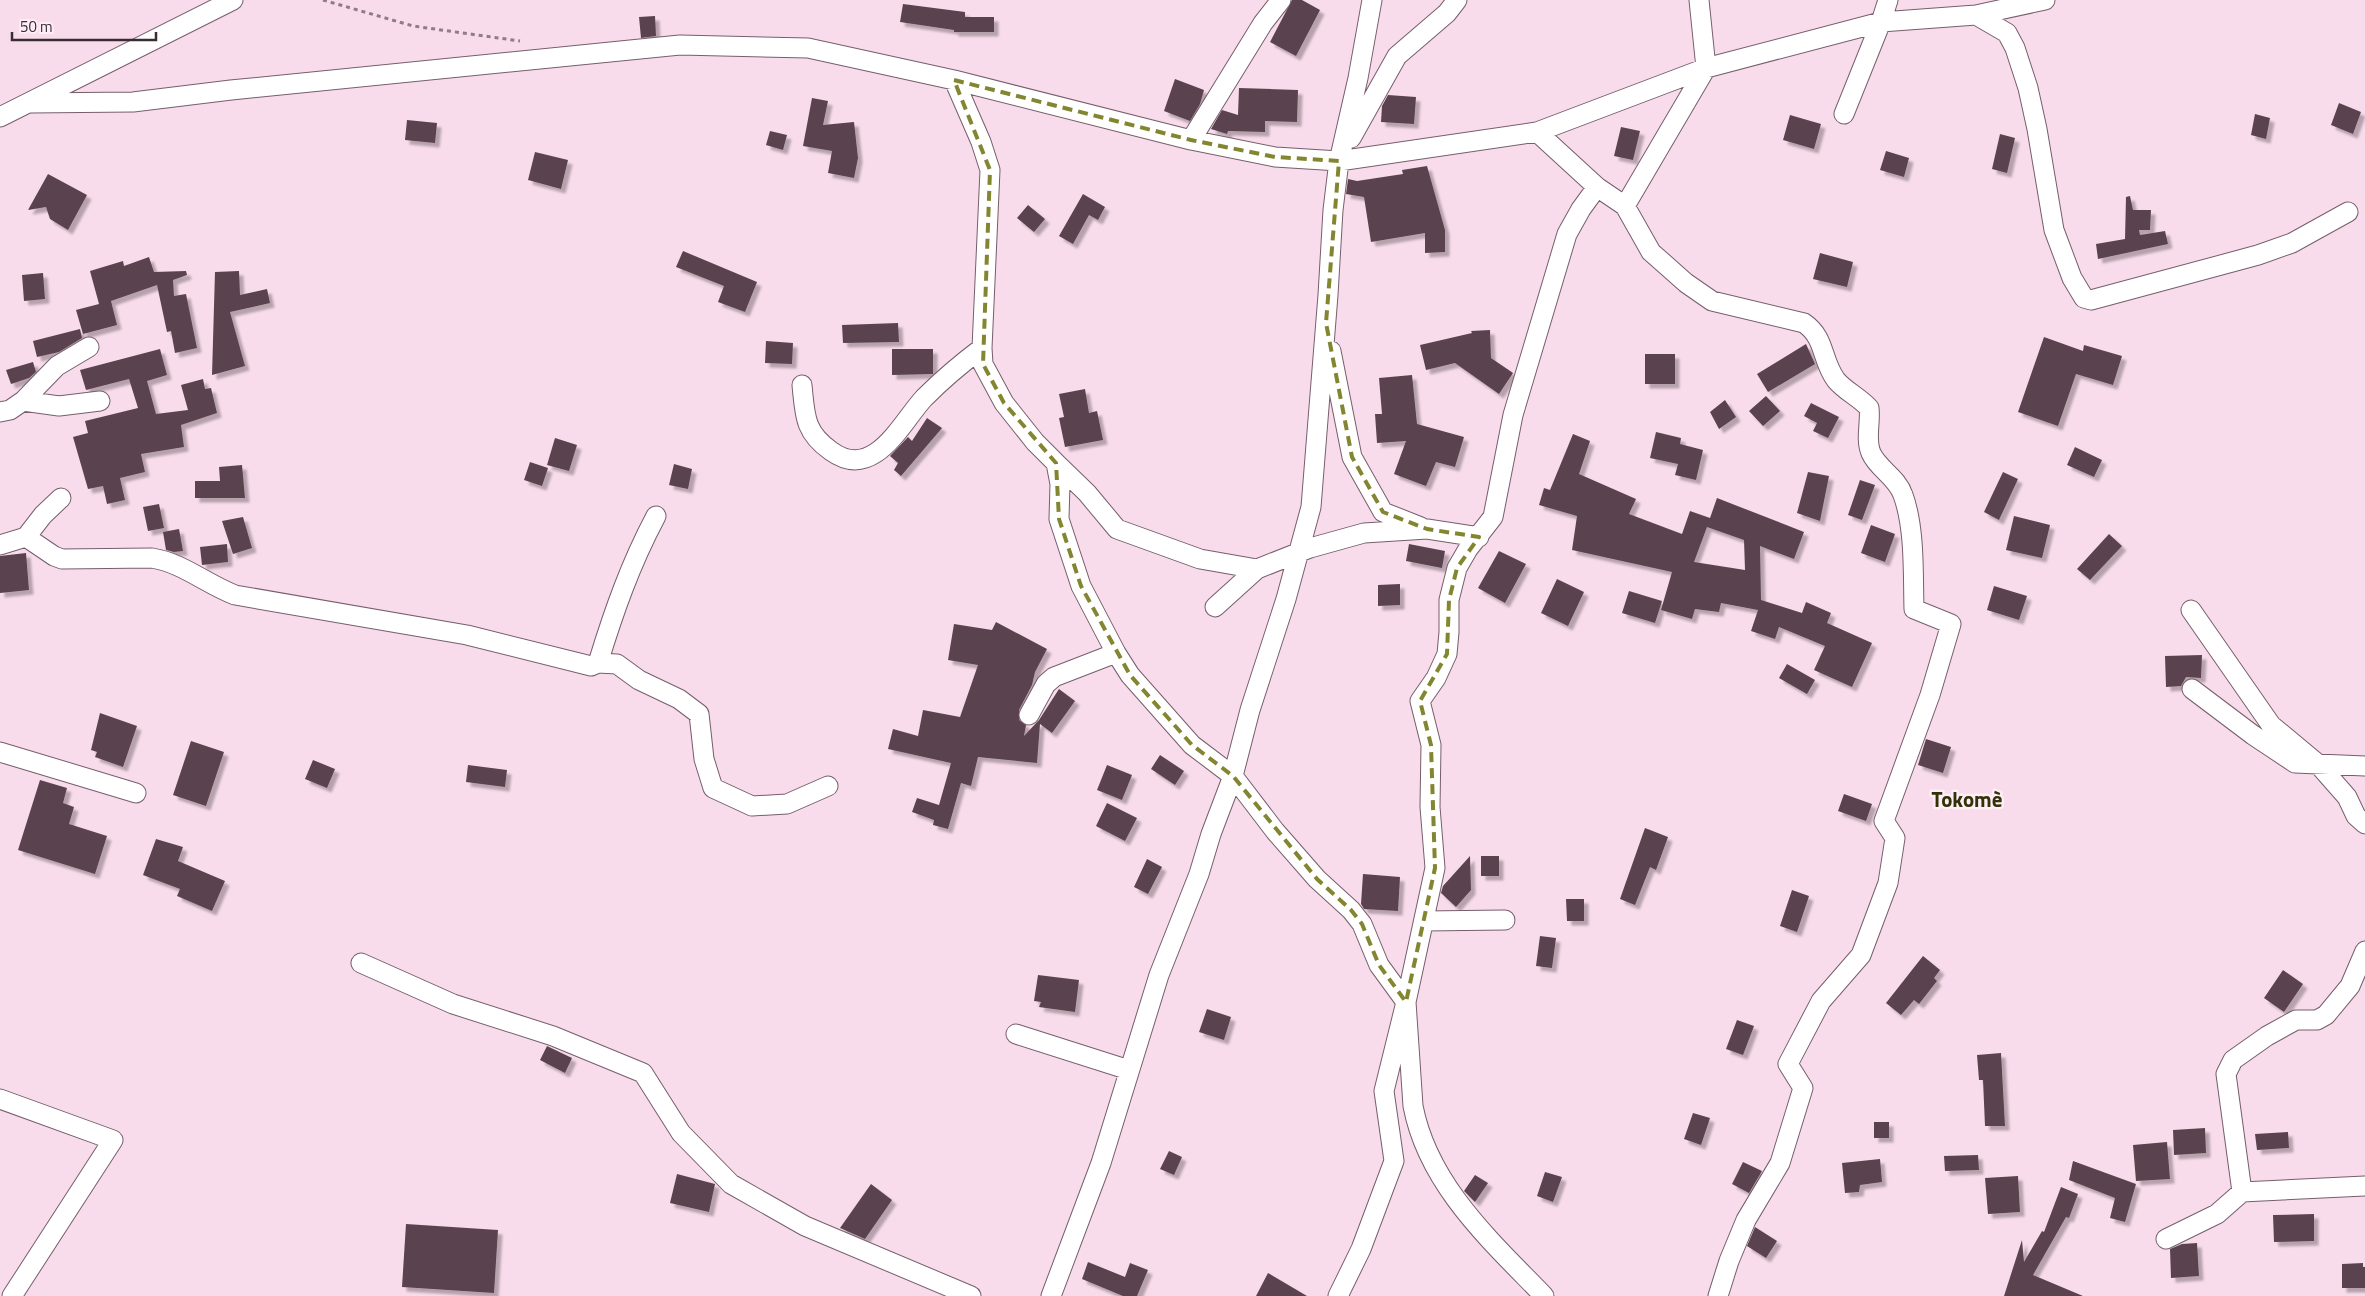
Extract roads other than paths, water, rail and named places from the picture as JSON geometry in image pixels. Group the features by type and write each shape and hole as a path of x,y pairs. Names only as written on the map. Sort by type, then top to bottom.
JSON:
{"street":[{"path":"0,116 30,103 233,0"},
{"path":"1051,1296 1101,1162 1159,975 1199,874 1211,834 1233,776 1250,710 1311,507 1333,210 1339,162 1358,78 1372,0"},
{"path":"1339,162 1397,56 1447,13 1457,0"},
{"path":"1625,206 1706,68 1699,0"},
{"path":"1844,114 1888,0"},
{"path":"30,103 132,102 231,90 680,45 808,48 954,80 1190,140 1275,157 1339,162 1537,132 1706,68 1881,22 1976,15 2044,0"},
{"path":"1190,140 1276,4"},
{"path":"2004,9 2007,33 2015,48 2032,105 2054,230 2072,278 2084,298 2091,300 2258,255 2292,243 2348,212"},
{"path":"1976,15 2007,33"},
{"path":"954,80 981,142 990,170 982,348 983,364 1004,403 1035,442 1087,493 1117,529 1200,559 1257,569"},
{"path":"1537,132 1597,187 1625,206 1651,252 1686,283 1712,301 1804,323 1813,330 1819,338 1831,373 1838,382 1869,408 1870,451 1874,459 1897,482 1903,493 1912,550 1914,608 1951,624 1930,695 1884,821 1895,838 1888,883 1861,955 1821,1001 1788,1064 1803,1088 1780,1163 1746,1220 1729,1261 1718,1296"},
{"path":"1338,1296 1361,1249 1394,1161 1384,1091 1406,1002 1435,868 1430,808 1431,744 1420,701 1436,678 1447,654 1449,600 1457,568 1468,549 1493,517 1513,415 1567,234 1581,209 1597,187"},
{"path":"1326,322 1352,457 1383,512 1427,529 1479,537"},
{"path":"0,412 10,410 23,401 57,366 89,347"},
{"path":"802,385 808,428 820,443 834,453 848,459 867,458 882,448 897,434 924,398 982,348"},
{"path":"23,401 58,406 100,401"},
{"path":"1056,462 1060,484 1059,519 1081,586 1116,653 1130,675 1186,738 1233,776 1281,838 1317,879 1362,924 1379,965 1406,1002 1413,1106 1416,1122 1427,1152 1441,1179 1480,1230 1544,1296"},
{"path":"0,545 26,536 43,515 61,498"},
{"path":"598,663 618,596 638,550 656,516"},
{"path":"1214,607 1257,569 1298,552 1364,533 1427,529"},
{"path":"26,536 54,556 62,559 152,558 167,561 219,589 235,595 467,636 592,666 598,663 617,664 639,680 679,699 700,714 704,759 713,788 752,806 787,804 828,786"},
{"path":"2190,610 2271,725 2318,764 2347,798 2356,816 2365,824"},
{"path":"1029,715 1046,684 1054,677 1064,671 1116,653"},
{"path":"2192,689 2253,735 2296,763 2365,766"},
{"path":"0,752 136,793"},
{"path":"1424,921 1505,920"},
{"path":"2242,1192 2226,1074 2233,1060 2267,1036 2296,1020 2316,1020 2326,1015 2350,986 2365,952"},
{"path":"360,963 453,1004 553,1036 643,1072 681,1133 731,1184 805,1226 971,1296"},
{"path":"1016,1034 1130,1070"},
{"path":"0,1099 113,1140 12,1296"},
{"path":"2166,1239 2217,1214 2242,1192 2365,1186"}],"district":[{"name":"Tokomè","path":"1967,800"}]}
